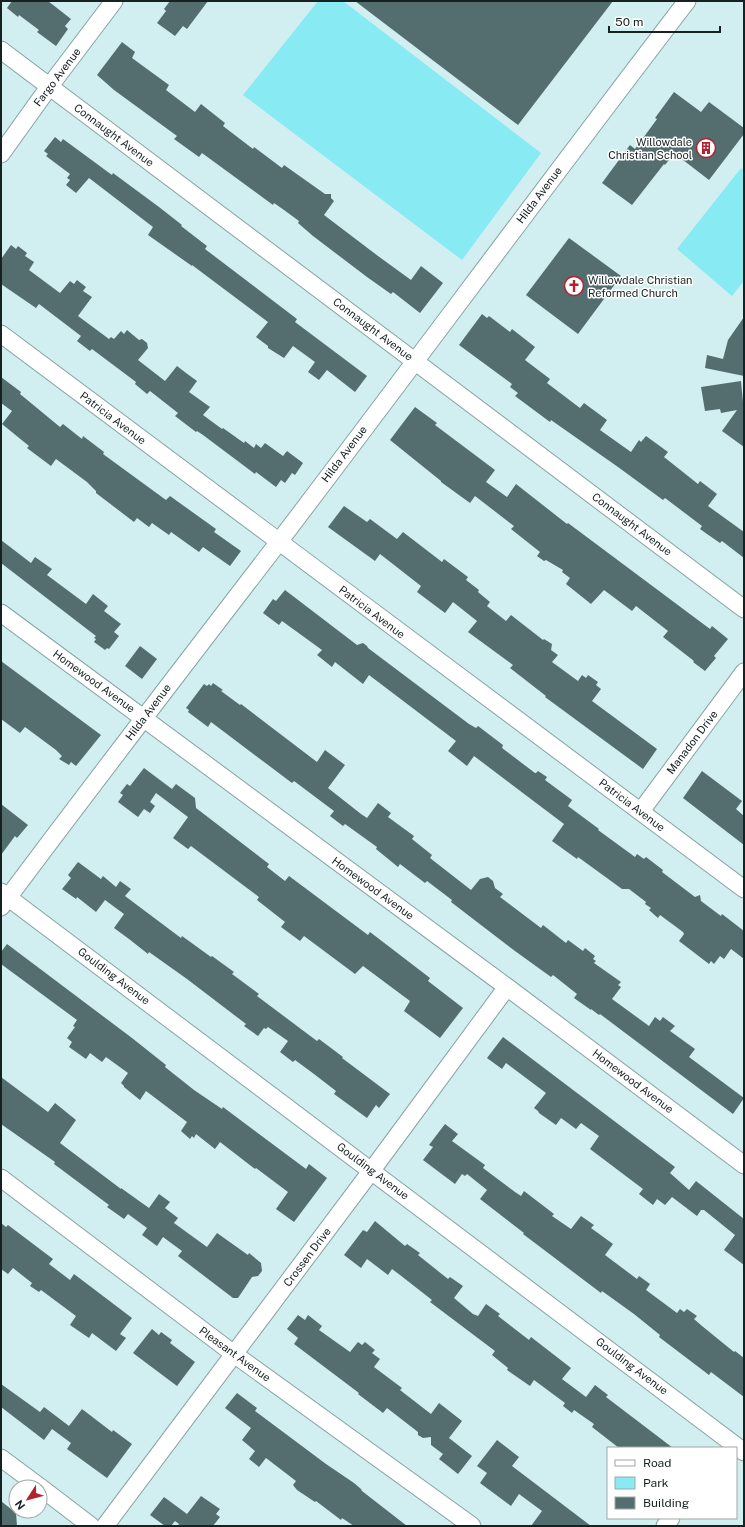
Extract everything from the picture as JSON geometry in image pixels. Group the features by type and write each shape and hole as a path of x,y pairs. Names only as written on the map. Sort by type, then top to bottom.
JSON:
{"street":[{"name":"Fargo Avenue","path":"1,154 49,86 114,1"},
{"name":"Hilda Avenue","path":"3,898 278,542 687,1"},
{"name":"Connaught Avenue","path":"1,50 744,609"},
{"name":"Patricia Avenue","path":"1,334 744,889"},
{"name":"Homewood Avenue","path":"1,613 507,987 744,1165"},
{"name":"Manadon Drive","path":"641,811 744,672"},
{"name":"Goulding Avenue","path":"3,898 372,1170 725,1444"},
{"name":"Crossen Drive","path":"105,1526 507,987"},
{"name":"Pleasant Avenue","path":"1,1178 234,1354 472,1526"},
{"path":"1,1458 29,1479"},
{"path":"48,1493 91,1526"}],"green space":[{"path":"318,1 343,1 541,153 462,260 243,95"},
{"path":"741,168 744,171 744,281 732,296 677,249"}],"building":[{"path":"12,1 48,1 71,19 65,26 68,29 56,46 37,32 39,30 7,8"},
{"path":"170,1 208,1 187,29 183,26 175,36 157,23 166,11 164,9"},
{"path":"355,1 613,1 518,125"},
{"path":"122,42 135,52 132,58 169,85 166,90 195,112 201,104 225,123 223,126 253,149 254,147 282,168 284,165 325,194 331,194 331,198 334,201 324,215 378,256 411,280 421,266 443,283 420,313 393,292 391,294 367,277 313,236 298,223 299,221 284,210 274,203 273,205 202,153 199,157 174,139 177,136 114,90 97,75"},
{"name":"Willowdale Christian School","path":"674,92 701,112 709,102 744,128 744,134 709,180 674,153 632,205 602,183 630,145 635,149 657,119 655,118"},
{"path":"55,137 61,142 63,139 159,207 207,246 205,249 297,319 295,322 367,376 355,392 327,370 319,380 308,372 315,362 293,346 284,358 268,348 268,346 256,337 268,322 192,265 148,235 153,227 89,178 76,193 66,185 70,180 67,178 70,174 46,156 48,154 44,151"},
{"name":"Willowdale Christian Reformed Church","path":"569,238 621,276 578,334 526,295"},
{"path":"11,245 16,249 18,246 27,253 25,256 34,262 29,270 60,293 70,281 74,284 77,280 86,287 83,291 92,297 78,316 109,339 111,337 114,339 121,331 124,334 127,330 139,340 142,339 147,343 148,348 138,360 165,381 177,366 197,381 189,392 210,407 203,415 222,429 223,428 244,443 245,441 254,448 256,444 261,448 265,443 283,456 287,451 303,463 295,475 292,473 285,483 281,480 276,487 256,472 255,474 175,416 178,413 150,391 147,394 135,384 136,382 92,349 90,351 77,341 81,336 39,304 36,308 1,284 1,259"},
{"path":"482,314 487,318 489,316 510,332 512,329 535,347 525,360 550,379 547,383 580,408 584,403 607,420 600,430 631,452 639,440 641,442 646,436 668,452 664,457 698,484 700,481 717,494 708,506 744,532 744,558 722,541 720,543 700,529 702,526 665,498 663,500 515,396 518,393 510,387 512,384 459,345"},
{"path":"744,317 744,376 705,368 707,355 723,359 728,340"},
{"path":"1,377 21,392 20,394 60,427 63,424 82,439 83,436 104,452 103,454 166,500 170,496 216,529 214,532 241,551 230,566 203,547 199,552 171,532 169,535 152,523 149,527 137,518 134,522 96,493 96,491 87,482 56,459 51,466 27,448 29,446 2,424 12,411 1,403"},
{"path":"741,381 743,402 744,401 744,447 722,431 737,410 721,413 720,409 705,411 701,387"},
{"path":"415,407 437,423 435,425 495,470 486,482 507,497 516,484 567,524 568,523 710,629 712,626 728,639 714,656 716,658 705,671 663,637 668,631 636,606 632,611 604,590 591,604 566,584 570,578 562,572 563,570 537,556 540,552 511,529 514,526 475,496 470,503 441,482 390,440"},
{"path":"344,506 367,522 370,519 397,539 403,532 442,562 444,559 468,577 466,580 479,590 478,592 490,602 487,606 506,621 511,615 543,640 544,639 552,644 551,650 558,655 552,662 578,681 582,675 586,678 588,675 598,682 596,685 601,689 592,701 657,749 643,769 545,697 546,696 510,668 513,665 468,632 477,621 453,602 445,613 417,592 421,586 380,554 375,561 328,527"},
{"path":"1,540 31,563 35,557 52,569 47,575 86,604 93,594 108,606 104,611 121,624 114,632 119,636 109,649 107,648 105,650 94,642 96,639 94,638 96,636 1,563"},
{"path":"285,590 357,645 363,643 469,724 476,728 478,726 503,745 502,748 535,773 538,771 547,777 545,780 572,800 568,806 599,829 598,830 635,857 637,854 644,859 646,857 663,870 662,872 695,897 700,895 701,901 721,916 722,914 744,931 744,959 731,949 724,959 720,956 714,964 711,961 709,964 679,941 684,934 683,932 660,915 658,918 649,910 651,908 645,904 646,902 629,889 622,889 578,857 577,859 552,841 564,824 474,756 467,766 448,751 456,741 369,675 363,684 335,662 332,667 317,655 322,650 282,621 279,625 263,613 273,599 276,601"},
{"path":"140,646 157,659 142,679 125,666"},
{"path":"1,661 101,735 76,766 71,762 69,765 59,759 62,756 56,750 25,727 20,733 1,719"},
{"path":"213,683 223,690 221,691 240,705 241,704 317,762 325,750 345,765 328,788 361,814 367,818 378,803 391,813 388,817 414,836 412,839 432,855 430,858 471,890 480,879 488,877 493,881 495,888 503,894 500,897 541,928 543,925 566,943 568,940 583,951 585,948 595,956 593,959 596,961 594,963 621,982 618,985 621,987 612,999 649,1026 655,1017 660,1021 663,1017 675,1026 670,1031 695,1049 689,1057 744,1098 733,1114 600,1014 599,1015 574,998 577,994 553,975 551,977 515,951 451,902 452,900 427,881 425,883 400,864 398,867 376,849 377,847 345,824 343,826 330,816 334,811 294,781 292,783 211,722 208,727 188,712 189,710 186,708 204,684 207,686 209,684 211,686"},
{"path":"144,768 172,789 176,784 195,798 196,808 269,864 267,867 285,881 289,876 368,935 370,932 430,978 428,981 463,1008 440,1038 404,1011 410,1001 363,966 355,974 304,936 300,941 281,927 285,922 257,900 259,897 191,846 188,849 173,838 188,817 156,793 150,802 155,806 150,813 144,809 138,817 118,802 123,795 120,793 127,784 130,786"},
{"path":"702,771 742,801 736,809 744,816 744,845 683,798"},
{"path":"1,804 28,825 17,838 15,836 1,855"},
{"path":"78,862 101,879 103,876 116,887 120,881 131,889 125,896 181,938 182,936 234,972 232,974 259,994 257,996 317,1041 319,1039 390,1094 379,1108 376,1105 367,1118 334,1094 336,1091 295,1060 293,1062 280,1052 288,1041 268,1027 266,1029 264,1028 258,1036 244,1026 246,1024 187,979 149,952 148,954 114,928 124,914 105,900 96,912 77,897 76,899 62,889 71,878 68,875"},
{"path":"7,944 132,1038 194,1090 222,1109 223,1107 306,1169 309,1164 327,1178 294,1222 276,1209 288,1192 220,1142 215,1149 196,1134 194,1138 192,1136 190,1139 181,1131 187,1122 146,1091 140,1100 121,1083 128,1073 106,1057 102,1062 90,1053 86,1059 69,1047 72,1042 67,1038 75,1027 73,1026 77,1020 1,964 1,952"},
{"path":"503,1037 675,1167 670,1173 689,1190 696,1181 744,1219 744,1265 724,1250 735,1235 704,1210 701,1210 697,1216 672,1197 665,1205 657,1199 653,1205 639,1194 643,1189 590,1149 599,1136 581,1123 576,1129 561,1118 556,1125 539,1113 534,1108 546,1093 506,1063 502,1069 487,1058"},
{"path":"1,1077 48,1112 55,1103 76,1120 60,1143 121,1189 149,1208 159,1194 170,1202 165,1208 178,1218 174,1223 207,1247 217,1233 248,1255 249,1253 261,1263 262,1271 258,1276 252,1277 238,1298 233,1298 178,1256 182,1251 163,1237 157,1246 142,1235 147,1228 128,1214 124,1219 107,1207 109,1205 54,1164 55,1162 1,1124"},
{"path":"445,1124 458,1134 452,1141 485,1165 483,1168 515,1192 521,1196 524,1191 554,1214 552,1216 571,1229 581,1216 594,1225 591,1228 613,1244 605,1255 637,1279 639,1276 650,1284 646,1290 677,1313 680,1309 684,1312 687,1309 697,1316 694,1319 734,1352 735,1351 744,1358 744,1397 711,1372 709,1375 659,1337 660,1335 634,1314 602,1291 601,1293 523,1234 524,1233 480,1199 487,1190 467,1174 465,1176 462,1174 455,1184 423,1160 433,1147 429,1145"},
{"path":"375,1221 405,1246 407,1244 420,1253 418,1255 448,1279 450,1277 463,1286 454,1298 473,1314 478,1316 486,1304 500,1314 498,1316 529,1340 531,1337 571,1368 562,1379 586,1397 595,1385 608,1395 606,1397 672,1447 618,1447 592,1427 594,1424 574,1410 572,1413 563,1406 565,1403 534,1380 530,1386 507,1370 508,1368 492,1355 495,1351 430,1302 432,1300 392,1269 388,1275 367,1259 361,1268 344,1255 363,1230 367,1232"},
{"path":"1,1223 6,1227 8,1225 53,1259 49,1264 70,1280 74,1274 132,1318 120,1334 126,1338 116,1351 92,1333 89,1338 70,1325 76,1316 41,1290 39,1292 30,1286 32,1283 13,1268 8,1274 1,1269"},
{"path":"298,1315 305,1320 308,1315 322,1326 319,1330 350,1352 358,1342 362,1345 365,1342 375,1350 372,1353 380,1359 374,1367 402,1388 400,1390 431,1414 439,1403 462,1421 449,1438 472,1456 458,1474 439,1459 443,1454 431,1445 431,1437 423,1438 418,1435 418,1432 387,1408 383,1413 294,1344 298,1338 287,1329"},
{"path":"152,1329 159,1335 161,1332 172,1340 170,1343 195,1362 177,1386 133,1353"},
{"path":"1,1384 40,1412 44,1407 69,1426 82,1409 112,1432 113,1430 132,1444 107,1478 67,1449 71,1443 52,1429 44,1440 1,1407"},
{"path":"237,1393 257,1408 255,1411 354,1483 407,1526 354,1526 342,1518 341,1520 316,1501 315,1502 297,1490 293,1485 296,1481 266,1458 259,1467 249,1459 255,1451 242,1440 251,1428 225,1408"},
{"path":"497,1440 519,1457 512,1466 591,1526 531,1526 542,1511 519,1494 511,1506 480,1483 487,1473 477,1466"},
{"path":"201,1496 220,1509 216,1514 220,1517 213,1526 178,1526 179,1524 175,1521 171,1526 165,1526 150,1515 164,1497 187,1514"},
{"path":"1,1501 8,1507 8,1519 16,1519 17,1526 1,1526"}],"place":[{"name":"Willowdale Christian School","path":"706,148"},
{"name":"Willowdale Christian Reformed Church","path":"574,286"}]}
